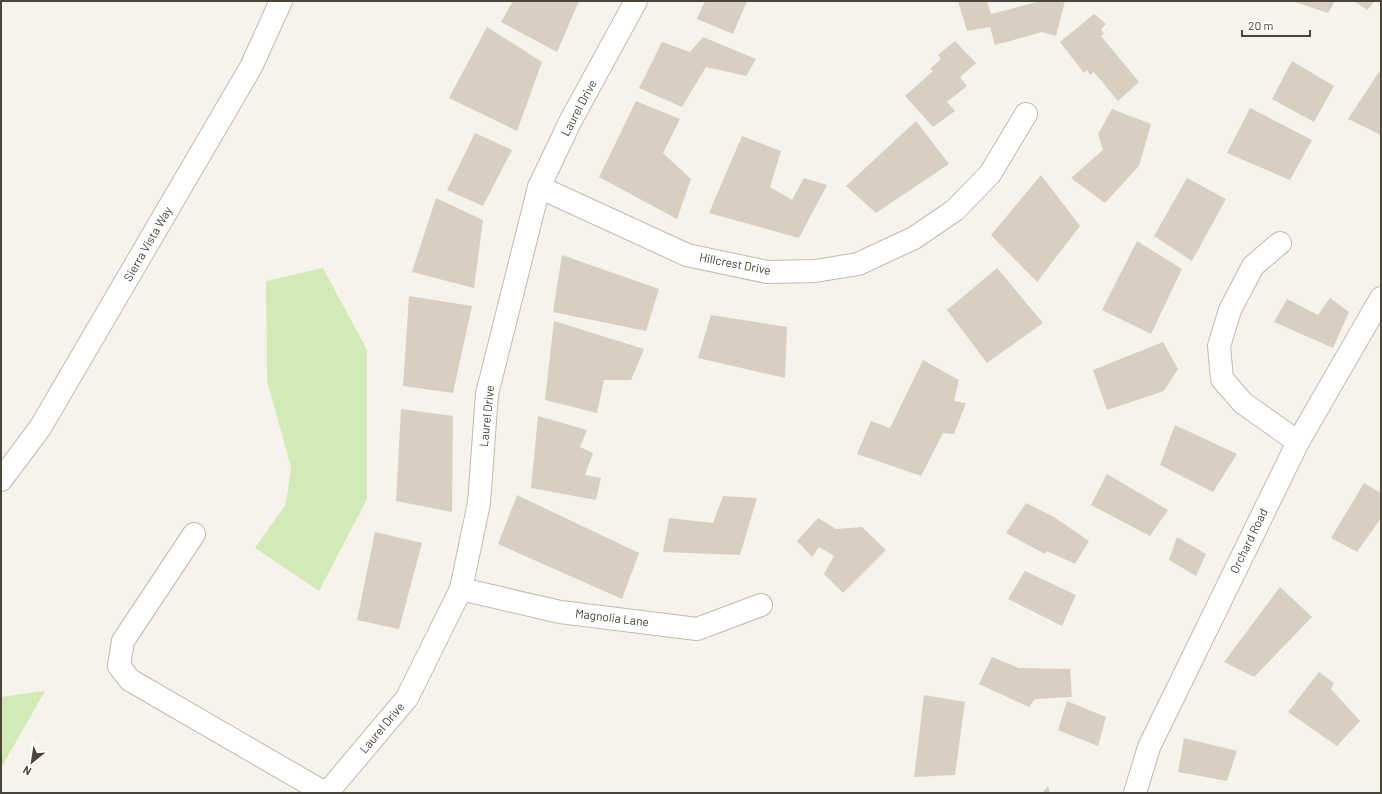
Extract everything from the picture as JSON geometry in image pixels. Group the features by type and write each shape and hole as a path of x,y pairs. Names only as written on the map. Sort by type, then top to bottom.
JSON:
{"street":[{"name":"Sierra Vista Way","path":"1,480 44,421 251,67 281,1"},
{"name":"Laurel Drive","path":"326,793 407,698 461,589 479,503 487,394 539,187 571,120 636,1"},
{"name":"Hillcrest Drive","path":"539,187 687,255 768,272 815,271 858,264 914,238 955,210 990,174 1026,114"},
{"path":"1280,243 1253,266 1230,310 1219,346 1222,379 1243,403 1298,442"},
{"name":"Orchard Road","path":"1135,793 1149,747 1298,442 1343,367 1381,298"},
{"path":"194,534 123,641 119,666 130,680 326,793"},
{"name":"Magnolia Lane","path":"461,589 560,612 697,629 761,606"}],"green space":[{"path":"323,268 367,350 367,499 319,591 255,548 286,504 291,467 267,381 266,281"},
{"path":"45,691 1,768 1,697"}],"building":[{"path":"513,1 579,1 557,52 501,22"},
{"path":"705,1 747,1 733,34 697,19"},
{"path":"958,1 987,1 991,14 1041,1 1065,1 1056,36 1042,32 995,45 990,27 967,31"},
{"path":"1292,1 1335,1 1328,13"},
{"path":"1354,1 1375,1 1367,10"},
{"path":"1094,14 1106,24 1101,29 1104,34 1101,36 1139,82 1118,101 1094,72 1090,75 1087,70 1084,73 1060,42"},
{"path":"487,27 542,62 517,131 449,98"},
{"path":"703,37 756,59 746,76 706,67 682,107 639,88 662,42 690,52"},
{"path":"955,41 976,63 960,77 967,86 947,102 955,111 933,127 905,96 933,71 930,69 941,59 938,55"},
{"path":"1292,61 1334,86 1314,122 1272,99"},
{"path":"1379,72 1381,73 1381,135 1348,119"},
{"path":"636,101 680,119 663,153 691,179 677,219 599,177"},
{"path":"1250,108 1312,140 1290,180 1227,153"},
{"path":"1112,109 1151,124 1139,166 1105,203 1071,178 1103,150 1098,134"},
{"path":"916,121 949,164 876,213 846,186"},
{"path":"475,133 512,150 483,206 447,190"},
{"path":"742,136 781,151 770,187 792,200 804,178 827,185 799,238 709,213"},
{"path":"1041,175 1080,226 1037,282 991,235"},
{"path":"1187,178 1226,199 1192,261 1154,236"},
{"path":"436,198 483,220 474,288 412,272"},
{"path":"1137,241 1182,269 1151,334 1102,310"},
{"path":"562,255 659,289 646,331 553,312"},
{"path":"997,268 1043,323 987,363 947,310"},
{"path":"409,296 472,306 453,393 403,386"},
{"path":"1330,298 1349,312 1333,348 1274,322 1287,299 1318,315"},
{"path":"711,315 787,327 785,378 698,358"},
{"path":"554,321 644,349 631,380 604,380 597,413 545,400"},
{"path":"1163,342 1178,369 1164,391 1107,410 1093,370"},
{"path":"923,360 959,380 954,401 966,403 954,434 943,433 921,476 857,454 871,421 890,428"},
{"path":"401,409 453,416 452,512 396,501"},
{"path":"538,416 587,430 580,447 593,453 585,475 601,478 596,500 531,488"},
{"path":"1175,425 1237,454 1213,492 1160,465"},
{"path":"1107,474 1168,510 1150,536 1091,505"},
{"path":"1364,483 1381,493 1381,518 1357,552 1331,538"},
{"path":"517,495 639,553 622,599 498,544"},
{"path":"723,496 757,498 740,555 663,552 669,518 713,523"},
{"path":"1026,503 1054,517 1089,541 1075,564 1047,551 1045,554 1006,533"},
{"path":"818,518 836,529 862,527 886,550 843,593 824,574 834,556 819,547 812,557 797,541"},
{"path":"375,532 422,543 399,629 357,620"},
{"path":"1177,537 1206,554 1196,576 1169,560"},
{"path":"1025,571 1076,595 1062,626 1008,599"},
{"path":"1280,587 1312,617 1254,677 1224,662"},
{"path":"992,657 1019,668 1070,669 1072,697 1035,699 1029,707 979,684"},
{"path":"1319,672 1334,683 1331,689 1360,721 1337,746 1288,712"},
{"path":"924,695 965,702 955,775 914,777"},
{"path":"1067,701 1106,717 1098,746 1058,730"},
{"path":"1184,738 1237,751 1227,781 1178,772"},
{"path":"1048,786 1050,793 1042,793"}]}
